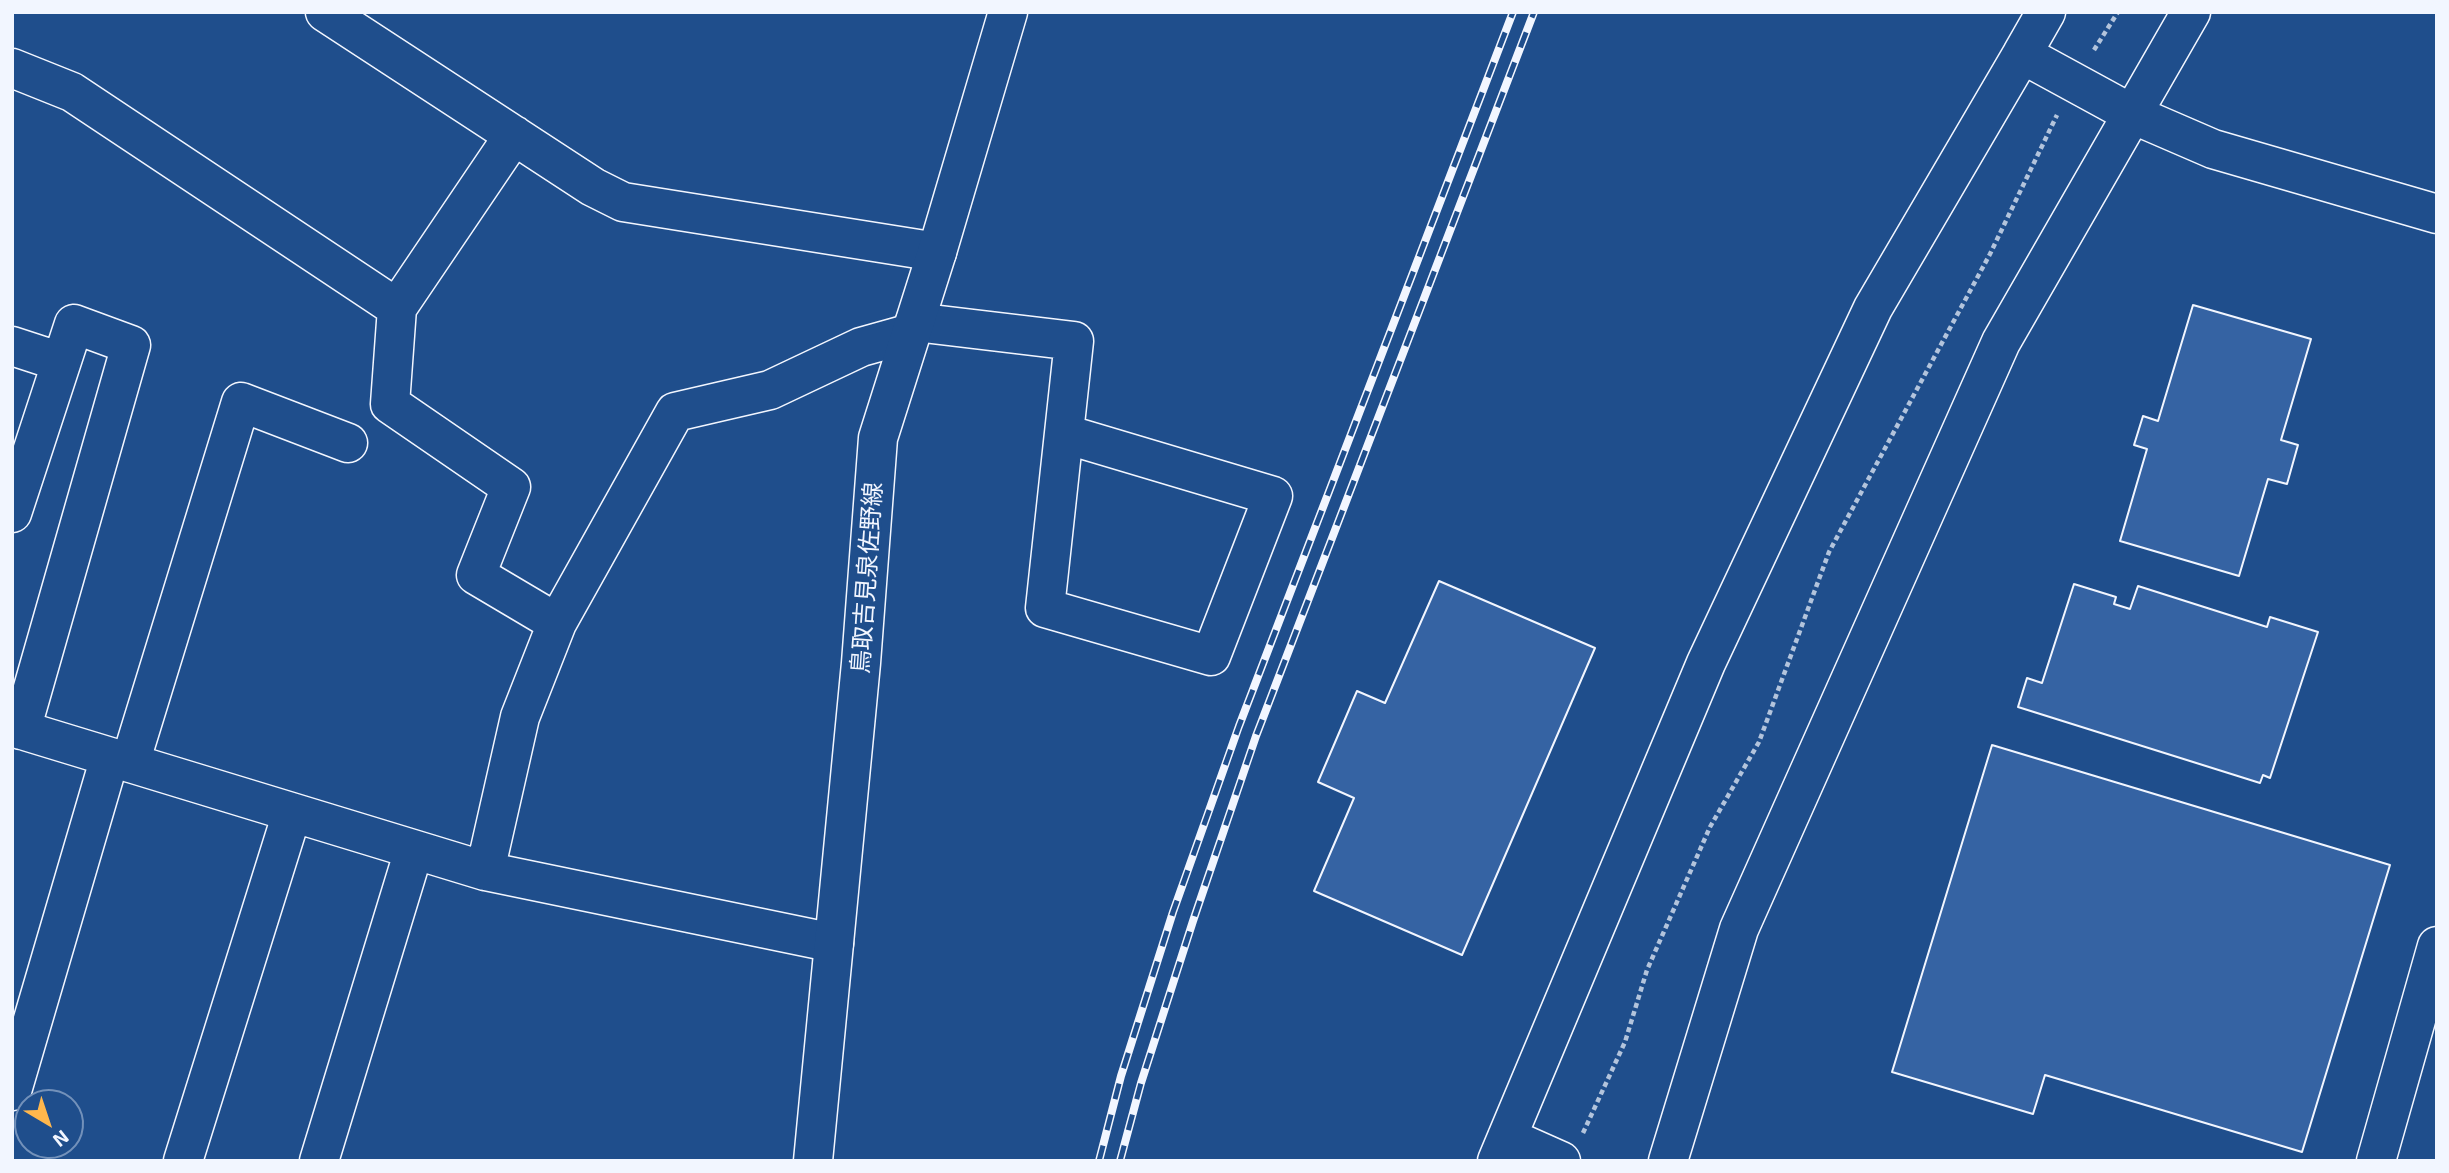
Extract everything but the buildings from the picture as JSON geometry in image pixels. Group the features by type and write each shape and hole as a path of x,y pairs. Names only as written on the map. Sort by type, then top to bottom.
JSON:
{"street":[{"path":"325,12 593,187 623,202 937,252"},
{"name":"鳥取吉見泉佐野線","path":"813,1161 861,663 878,438 937,252 1008,12"},
{"path":"1571,1149 1502,1149 1706,663 1873,308 2046,12"},
{"path":"1668,1161 1739,929 2001,342 2191,12"},
{"path":"2022,54 2132,114 2213,149 2437,214"},
{"path":"12,68 72,92 397,308"},
{"path":"514,135 397,308 390,404 511,487 476,575 557,623"},
{"path":"12,513 74,324 131,345 17,728 485,871 834,943"},
{"path":"485,871 520,717 557,623 675,412 770,390 861,347 913,328 1074,341 1045,608 1212,656 1273,496 1065,434"},
{"path":"12,346 61,362"},
{"path":"12,1091 241,402 348,443"},
{"path":"183,1161 292,813"},
{"path":"319,1161 414,850"},
{"path":"2376,1161 2437,946"}],"path":[{"path":"1571,1149 1625,1042 1647,970 1705,839 1759,742 1829,552 1990,254 2074,82 2118,12"}],"railway":[{"path":"1099,1161 1121,1076 1173,912 1239,726 1513,12"},
{"path":"1120,1161 1141,1083 1256,736 1534,12"}]}
